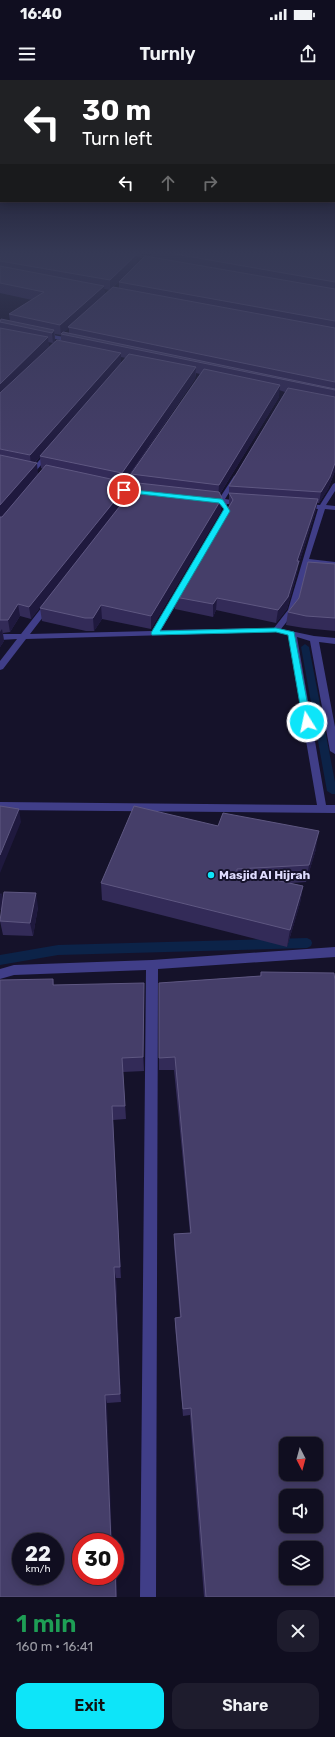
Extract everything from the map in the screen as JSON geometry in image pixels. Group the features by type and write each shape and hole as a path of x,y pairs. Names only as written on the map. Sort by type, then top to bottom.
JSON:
{"street":[{"path":"38,334 82,343"},
{"path":"55,346 67,334"},
{"path":"44,473 30,470 54,448"},
{"path":"124,490 142,465"},
{"path":"221,501 241,468"},
{"path":"276,630 292,610 305,561 322,507 335,485"},
{"path":"198,499 252,503"},
{"path":"221,501 227,511"},
{"path":"299,506 335,508"},
{"path":"305,561 335,564"},
{"path":"155,633 187,579"},
{"path":"0,667 53,599"},
{"path":"0,636 276,630 314,639 335,641"},
{"path":"292,634 322,809"},
{"path":"314,639 335,751"},
{"path":"0,806 335,809"},
{"path":"0,974 14,970 152,965 335,952"},
{"path":"148,1597 152,965"}],"building":[{"path":"0,322 14,322 54,330 52,333"},
{"path":"45,322 64,322 60,325"},
{"path":"74,322 301,322 335,328 335,382 68,327"},
{"path":"0,328 48,337 0,384"},
{"path":"63,332 335,389 335,390 61,334"},
{"path":"57,340 121,353 30,455 0,449 0,393"},
{"path":"129,354 196,367 122,473 40,456"},
{"path":"204,369 280,385 219,485 131,474"},
{"path":"288,388 335,397 335,463 330,477 321,492 229,486"},
{"path":"0,455 37,463 0,505"},
{"path":"46,465 129,483 29,607 18,604 8,620 0,620 0,517 2,517"},
{"path":"138,483 219,492 222,498 151,616 101,605 93,618 85,618 40,608"},
{"path":"229,493 318,499 297,561 299,561 288,597 278,610 217,598 213,604 175,597 233,500"},
{"path":"308,562 335,564 335,618 306,616 288,612 299,598"},
{"path":"0,806 19,809 0,855"},
{"name":"Masjid Al Hijrah","path":"134,806 218,826 223,813 319,831 309,865 237,869 237,872 303,886 290,930 101,883"},
{"path":"4,892 36,893 30,923 0,921"},
{"path":"261,972 334,973 335,1597 206,1597 191,1408 183,1409 175,1318 181,1317 174,1234 191,1233 175,1057 159,1058 159,983 261,976"},
{"path":"53,979 53,985 144,983 143,1057 122,1058 125,1106 112,1106 120,1267 114,1267 120,1394 105,1395 111,1533 72,1533 72,1585 116,1585 116,1597 0,1597 0,980"}],"waterway":[{"path":"305,647 332,791"},
{"path":"0,960 58,950 307,943"}],"place":[{"name":"Masjid Al Hijrah","path":"211,875"}],"route":[{"path":"124,490 221,501 227,508 227,511 155,633 276,630 292,634 307,722"}]}
